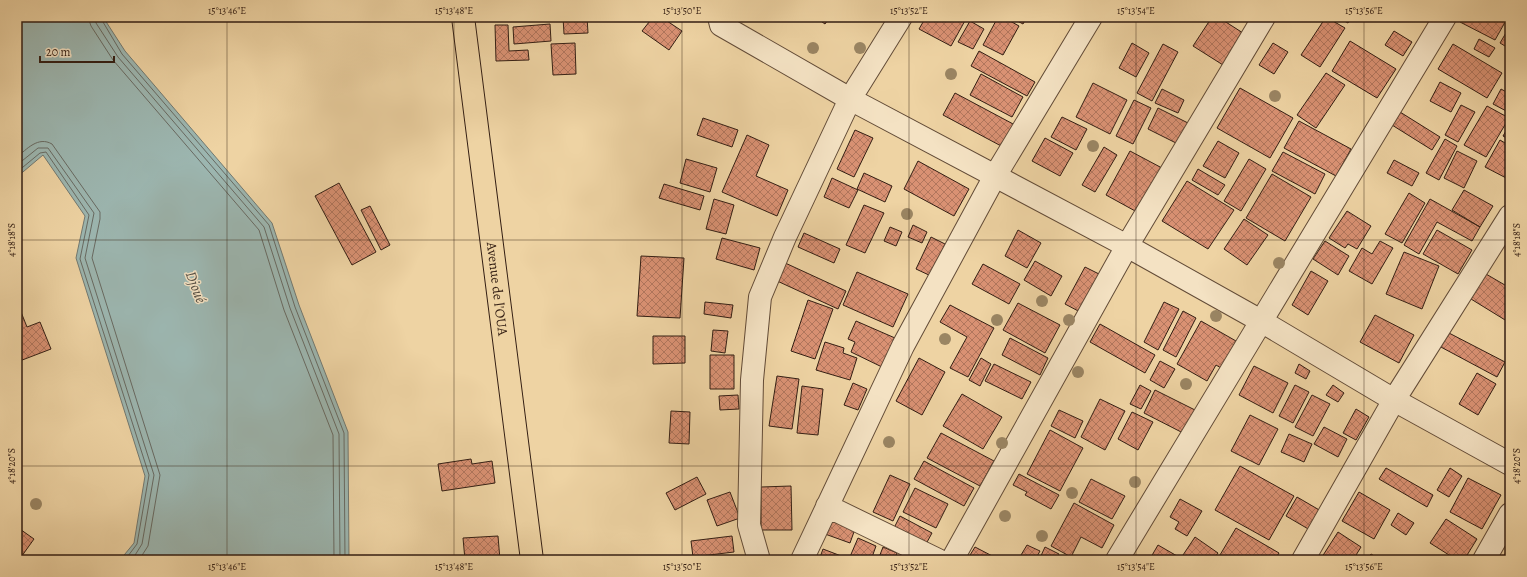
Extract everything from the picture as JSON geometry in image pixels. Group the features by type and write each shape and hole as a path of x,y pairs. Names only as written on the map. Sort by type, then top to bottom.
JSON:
{"main road":[{"name":"Avenue de l'OUA","path":"463,17 532,560"}],"street":[{"path":"719,17 721,25 850,100 1127,246 1261,321 1394,400 1510,464"},
{"path":"759,560 749,525 752,380 760,297 785,237 850,100 901,17"},
{"path":"802,560 902,346 995,176 1091,17"},
{"path":"952,560 1127,246 1264,17"},
{"path":"1117,560 1445,17"},
{"path":"1303,560 1394,400 1510,216"},
{"path":"827,506 938,560"},
{"path":"1484,560 1510,514"}],"water":[{"name":"Djoué","path":"17,17 103,17 125,51 272,223 299,305 348,432 349,560 120,560 134,543 145,476 76,258 85,216 43,155 17,177"}],"building":[{"path":"563,17 587,17 588,33 564,34"},
{"path":"653,17 661,17 682,31 669,50 642,31"},
{"path":"815,17 830,17 825,24"},
{"path":"926,17 967,17 951,46 919,29"},
{"path":"998,17 1003,17 1019,26 1003,55 983,45"},
{"path":"1010,17 1027,17 1023,24"},
{"path":"1212,17 1218,17 1243,33 1223,65 1193,46"},
{"path":"1326,17 1345,28 1320,67 1301,55"},
{"path":"1337,17 1352,17 1348,23"},
{"path":"1462,17 1508,17 1495,40 1460,22"},
{"path":"970,21 984,29 973,49 958,42"},
{"path":"550,24 551,41 514,44 513,27"},
{"path":"495,25 508,25 509,51 528,50 529,60 496,61"},
{"path":"1510,26 1510,49 1500,43"},
{"path":"1394,31 1412,42 1403,56 1385,45"},
{"path":"1479,39 1495,48 1489,57 1474,49"},
{"path":"1350,41 1396,69 1377,98 1332,71"},
{"path":"575,43 576,74 553,75 551,44"},
{"path":"1132,43 1149,53 1136,77 1119,68"},
{"path":"1273,43 1288,52 1274,74 1259,65"},
{"path":"1163,44 1178,52 1152,101 1137,93"},
{"path":"1453,44 1502,73 1487,98 1438,69"},
{"path":"979,51 1035,82 1027,96 971,66"},
{"path":"1326,73 1345,85 1316,128 1297,115"},
{"path":"981,74 1023,97 1012,117 970,95"},
{"path":"1440,82 1461,93 1451,112 1430,101"},
{"path":"1093,83 1127,100 1110,134 1076,117"},
{"path":"1240,88 1293,118 1270,158 1217,128"},
{"path":"1162,89 1184,100 1178,113 1155,103"},
{"path":"1501,89 1510,94 1510,113 1493,104"},
{"path":"955,93 1015,125 1003,147 943,115"},
{"path":"1134,100 1151,108 1133,144 1116,136"},
{"path":"1461,105 1475,112 1458,142 1445,135"},
{"path":"1487,106 1509,118 1486,157 1464,145"},
{"path":"1158,108 1190,124 1180,145 1148,129"},
{"path":"1400,112 1440,137 1432,150 1392,125"},
{"path":"1062,117 1087,129 1076,150 1051,137"},
{"path":"703,118 738,130 732,147 697,135"},
{"path":"1299,121 1351,149 1336,176 1284,148"},
{"path":"1510,124 1510,140 1503,136"},
{"path":"855,130 873,138 854,177 837,169"},
{"path":"747,135 769,145 756,176 788,190 777,216 722,192"},
{"path":"1045,138 1073,153 1060,176 1032,161"},
{"path":"1445,139 1457,146 1439,180 1426,173"},
{"path":"1500,140 1510,146 1510,180 1485,167"},
{"path":"1218,141 1239,153 1225,178 1203,166"},
{"path":"1104,147 1117,155 1095,192 1082,185"},
{"path":"1130,151 1162,168 1137,212 1106,195"},
{"path":"1457,151 1477,161 1464,188 1444,178"},
{"path":"1283,152 1325,174 1315,194 1272,171"},
{"path":"686,159 717,168 710,192 680,183"},
{"path":"1249,159 1266,169 1241,211 1224,201"},
{"path":"1394,160 1419,173 1412,186 1387,173"},
{"path":"918,161 969,189 954,216 904,189"},
{"path":"1198,169 1225,185 1218,195 1192,180"},
{"path":"864,173 892,186 885,202 857,189"},
{"path":"1272,174 1311,197 1285,241 1246,218"},
{"path":"832,178 858,190 849,208 824,197"},
{"path":"1187,181 1234,210 1208,249 1162,221"},
{"path":"339,183 376,252 352,265 315,196"},
{"path":"664,184 704,196 700,210 659,198"},
{"path":"1464,190 1493,206 1480,227 1452,210"},
{"path":"1409,193 1425,203 1402,243 1385,234"},
{"path":"714,199 734,205 726,234 706,229"},
{"path":"1430,199 1480,227 1472,241 1437,222 1419,254 1404,245"},
{"path":"864,205 884,213 865,253 846,245"},
{"path":"370,206 390,245 381,250 361,210"},
{"path":"1347,211 1371,226 1357,249 1348,244 1345,248 1329,238"},
{"path":"1244,219 1268,235 1247,265 1224,249"},
{"path":"913,225 927,232 922,243 908,237"},
{"path":"890,227 902,232 896,246 884,241"},
{"path":"1018,230 1041,243 1027,268 1005,256"},
{"path":"1437,230 1472,250 1458,274 1423,254"},
{"path":"804,233 840,249 834,263 798,247"},
{"path":"931,237 945,244 931,276 916,269"},
{"path":"722,238 760,248 754,270 716,259"},
{"path":"1325,241 1349,256 1338,275 1313,259"},
{"path":"1380,241 1393,248 1372,284 1349,271 1362,248 1372,254"},
{"path":"1404,252 1439,266 1422,309 1386,294"},
{"path":"641,256 684,258 680,318 637,316"},
{"path":"1035,261 1062,276 1051,296 1024,280"},
{"path":"783,262 846,291 838,309 775,280"},
{"path":"983,264 1020,284 1009,304 972,284"},
{"path":"1085,267 1103,276 1082,313 1065,304"},
{"path":"1311,271 1328,281 1308,315 1292,305"},
{"path":"857,272 908,294 893,327 843,305"},
{"path":"1486,274 1510,288 1510,323 1471,299"},
{"path":"808,300 833,309 815,359 791,351"},
{"path":"17,302 27,327 40,322 51,349 17,362"},
{"path":"705,302 733,305 731,318 704,314"},
{"path":"1164,302 1179,309 1158,350 1144,342"},
{"path":"1018,303 1060,325 1045,353 1003,330"},
{"path":"950,305 994,328 968,377 950,368 967,337 940,322"},
{"path":"1183,311 1196,318 1176,357 1163,350"},
{"path":"1375,315 1414,335 1399,363 1360,342"},
{"path":"856,321 895,338 882,367 851,352 855,342 848,339"},
{"path":"1201,321 1236,341 1221,368 1216,365 1207,381 1177,364"},
{"path":"1100,324 1155,355 1145,373 1090,342"},
{"path":"713,330 728,331 725,353 711,351"},
{"path":"1447,332 1505,362 1497,377 1439,346"},
{"path":"653,336 685,336 685,363 653,364"},
{"path":"1010,338 1048,358 1040,375 1002,355"},
{"path":"825,342 844,348 843,353 857,358 850,380 816,370"},
{"path":"710,355 734,355 734,389 710,389"},
{"path":"919,358 945,372 922,415 896,401"},
{"path":"981,358 991,364 980,386 969,380"},
{"path":"1160,361 1175,369 1164,388 1150,380"},
{"path":"994,364 1031,382 1022,399 985,381"},
{"path":"1299,364 1310,371 1306,379 1295,373"},
{"path":"1254,366 1288,383 1273,413 1239,395"},
{"path":"1477,373 1496,384 1478,415 1459,404"},
{"path":"777,376 799,379 792,429 769,426"},
{"path":"853,383 867,389 858,410 844,405"},
{"path":"1140,385 1151,391 1141,409 1130,404"},
{"path":"1295,385 1309,392 1293,423 1279,416"},
{"path":"1333,385 1344,393 1338,402 1326,395"},
{"path":"802,386 823,389 818,435 797,433"},
{"path":"1155,390 1199,412 1187,435 1144,413"},
{"path":"962,394 1002,417 983,449 943,426"},
{"path":"738,395 739,409 720,410 719,396"},
{"path":"1312,395 1330,404 1313,436 1295,427"},
{"path":"1100,399 1125,411 1105,450 1081,437"},
{"path":"1356,409 1369,417 1356,440 1343,433"},
{"path":"1059,410 1083,421 1075,438 1051,426"},
{"path":"671,411 690,412 689,444 669,443"},
{"path":"1132,412 1153,422 1138,450 1118,439"},
{"path":"1250,415 1278,429 1259,465 1231,451"},
{"path":"1324,427 1347,439 1338,457 1314,444"},
{"path":"1050,430 1083,448 1060,491 1027,474"},
{"path":"941,433 994,461 980,486 927,458"},
{"path":"1289,434 1312,444 1304,462 1281,452"},
{"path":"471,459 472,464 492,461 495,483 442,491 438,464"},
{"path":"924,461 974,488 964,506 914,479"},
{"path":"1240,466 1294,496 1269,540 1215,510"},
{"path":"1386,468 1433,495 1427,507 1379,479"},
{"path":"1450,468 1462,476 1449,497 1437,490"},
{"path":"1019,474 1059,495 1051,509 1025,495 1027,492 1013,485"},
{"path":"890,475 910,484 893,521 873,512"},
{"path":"697,477 706,494 675,510 666,493"},
{"path":"1468,478 1501,495 1482,529 1450,512"},
{"path":"1091,479 1125,496 1112,519 1079,502"},
{"path":"791,486 792,530 761,530 761,487"},
{"path":"915,488 948,504 936,528 903,512"},
{"path":"730,492 740,518 717,526 707,500"},
{"path":"1359,492 1390,510 1374,539 1342,521"},
{"path":"1297,497 1321,511 1310,530 1286,516"},
{"path":"1180,499 1202,511 1187,536 1175,529 1179,522 1170,517"},
{"path":"1074,503 1114,525 1102,548 1081,537 1071,557 1051,546"},
{"path":"1398,513 1414,523 1406,535 1391,525"},
{"path":"900,516 932,533 926,544 894,528"},
{"path":"1446,519 1477,539 1464,560 1457,560 1430,543"},
{"path":"830,520 855,529 850,543 825,534"},
{"path":"17,527 34,539 19,560 17,560"},
{"path":"1236,528 1279,553 1275,560 1217,560"},
{"path":"1338,532 1361,547 1353,560 1320,560"},
{"path":"498,536 500,560 465,560 463,538"},
{"path":"732,536 734,552 693,557 691,541"},
{"path":"1195,537 1218,553 1213,560 1191,560 1183,555"},
{"path":"858,538 876,546 871,560 819,560 823,549 849,559"},
{"path":"1027,545 1040,551 1035,560 1018,560"},
{"path":"1158,545 1184,560 1155,560 1151,557"},
{"path":"1510,546 1510,560 1502,560 1505,554"},
{"path":"883,547 897,553 894,560 878,560"},
{"path":"975,547 1000,560 967,560"},
{"path":"1045,547 1059,554 1056,560 1039,560"},
{"path":"1371,554 1381,560 1366,560"}]}
